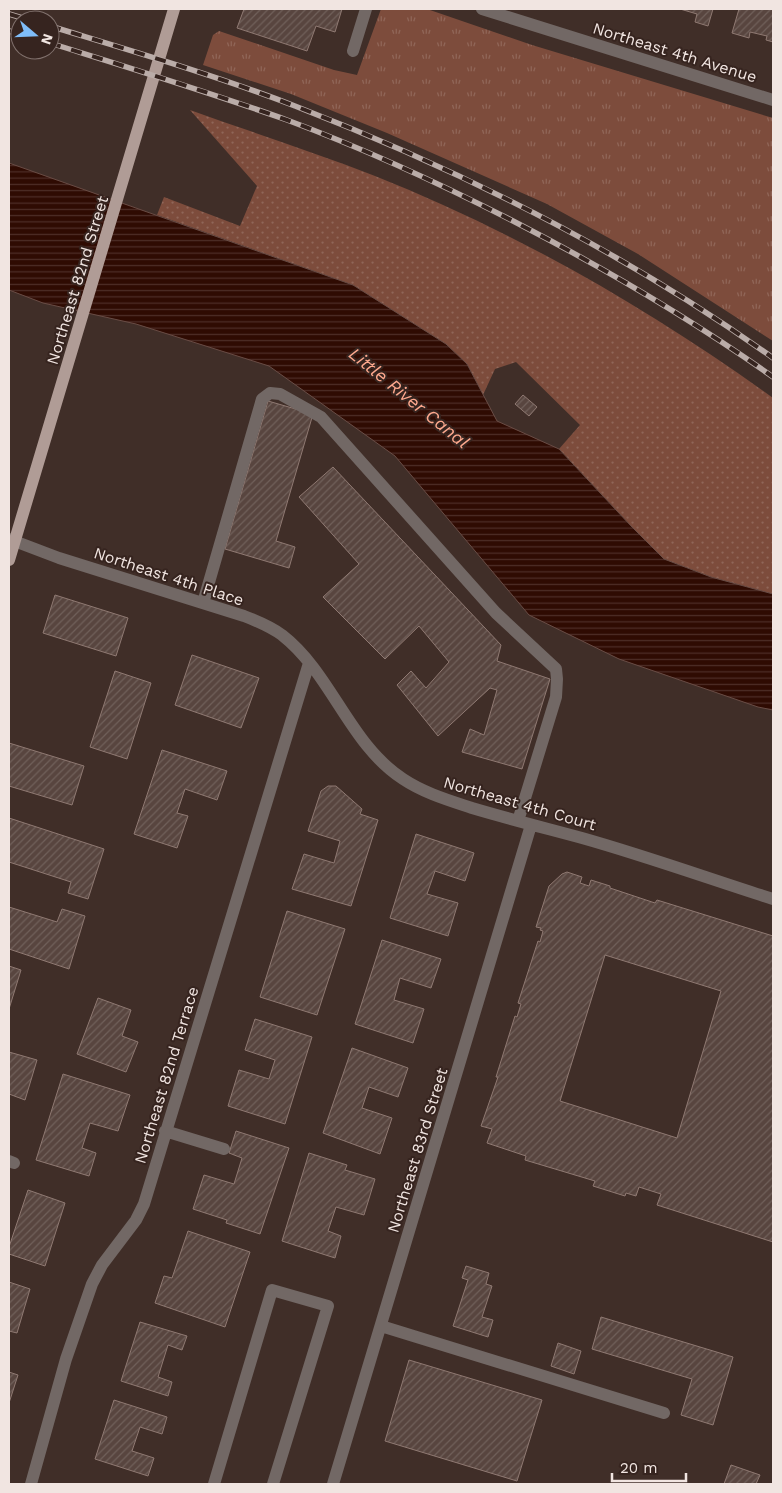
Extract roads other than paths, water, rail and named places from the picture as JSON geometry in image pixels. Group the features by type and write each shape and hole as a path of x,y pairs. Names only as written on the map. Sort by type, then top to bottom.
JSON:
{"main road":[{"name":"Northeast 82nd Street","path":"9,560 12,540 83,316 174,9"}],"street":[{"path":"353,51 366,9"},
{"name":"Northeast 4th Avenue","path":"482,9 773,100"},
{"name":"Northeast 83rd Street","path":"203,603 262,399 270,393 280,394 322,417 496,612 556,669 556,697 524,823 381,1326 333,1484"},
{"name":"Northeast 4th Place","path":"12,540 59,558 244,616 270,628 291,643 308,663"},
{"name":"Northeast 4th Court","path":"308,663 370,750 383,765 416,787 439,797 583,839 773,899"},
{"name":"Northeast 82nd Terrace","path":"31,1484 80,1314 102,1265 136,1220 146,1196 308,663"},
{"path":"165,1131 224,1149"},
{"path":"214,1484 272,1290 328,1306 273,1484"},
{"path":"381,1326 664,1413"}],"water":[{"name":"Little River Canal","path":"9,163 353,285 446,344 467,364 497,421 559,449 664,559 711,577 773,594 773,710 758,707 619,659 529,615 395,456 269,366 136,324 43,303 9,290"}],"railway":[{"path":"60,29 265,95 358,131 420,158 542,217 601,249 660,283 773,358"},
{"path":"60,46 287,120 374,155 431,181 581,257 679,315 773,377"}]}
